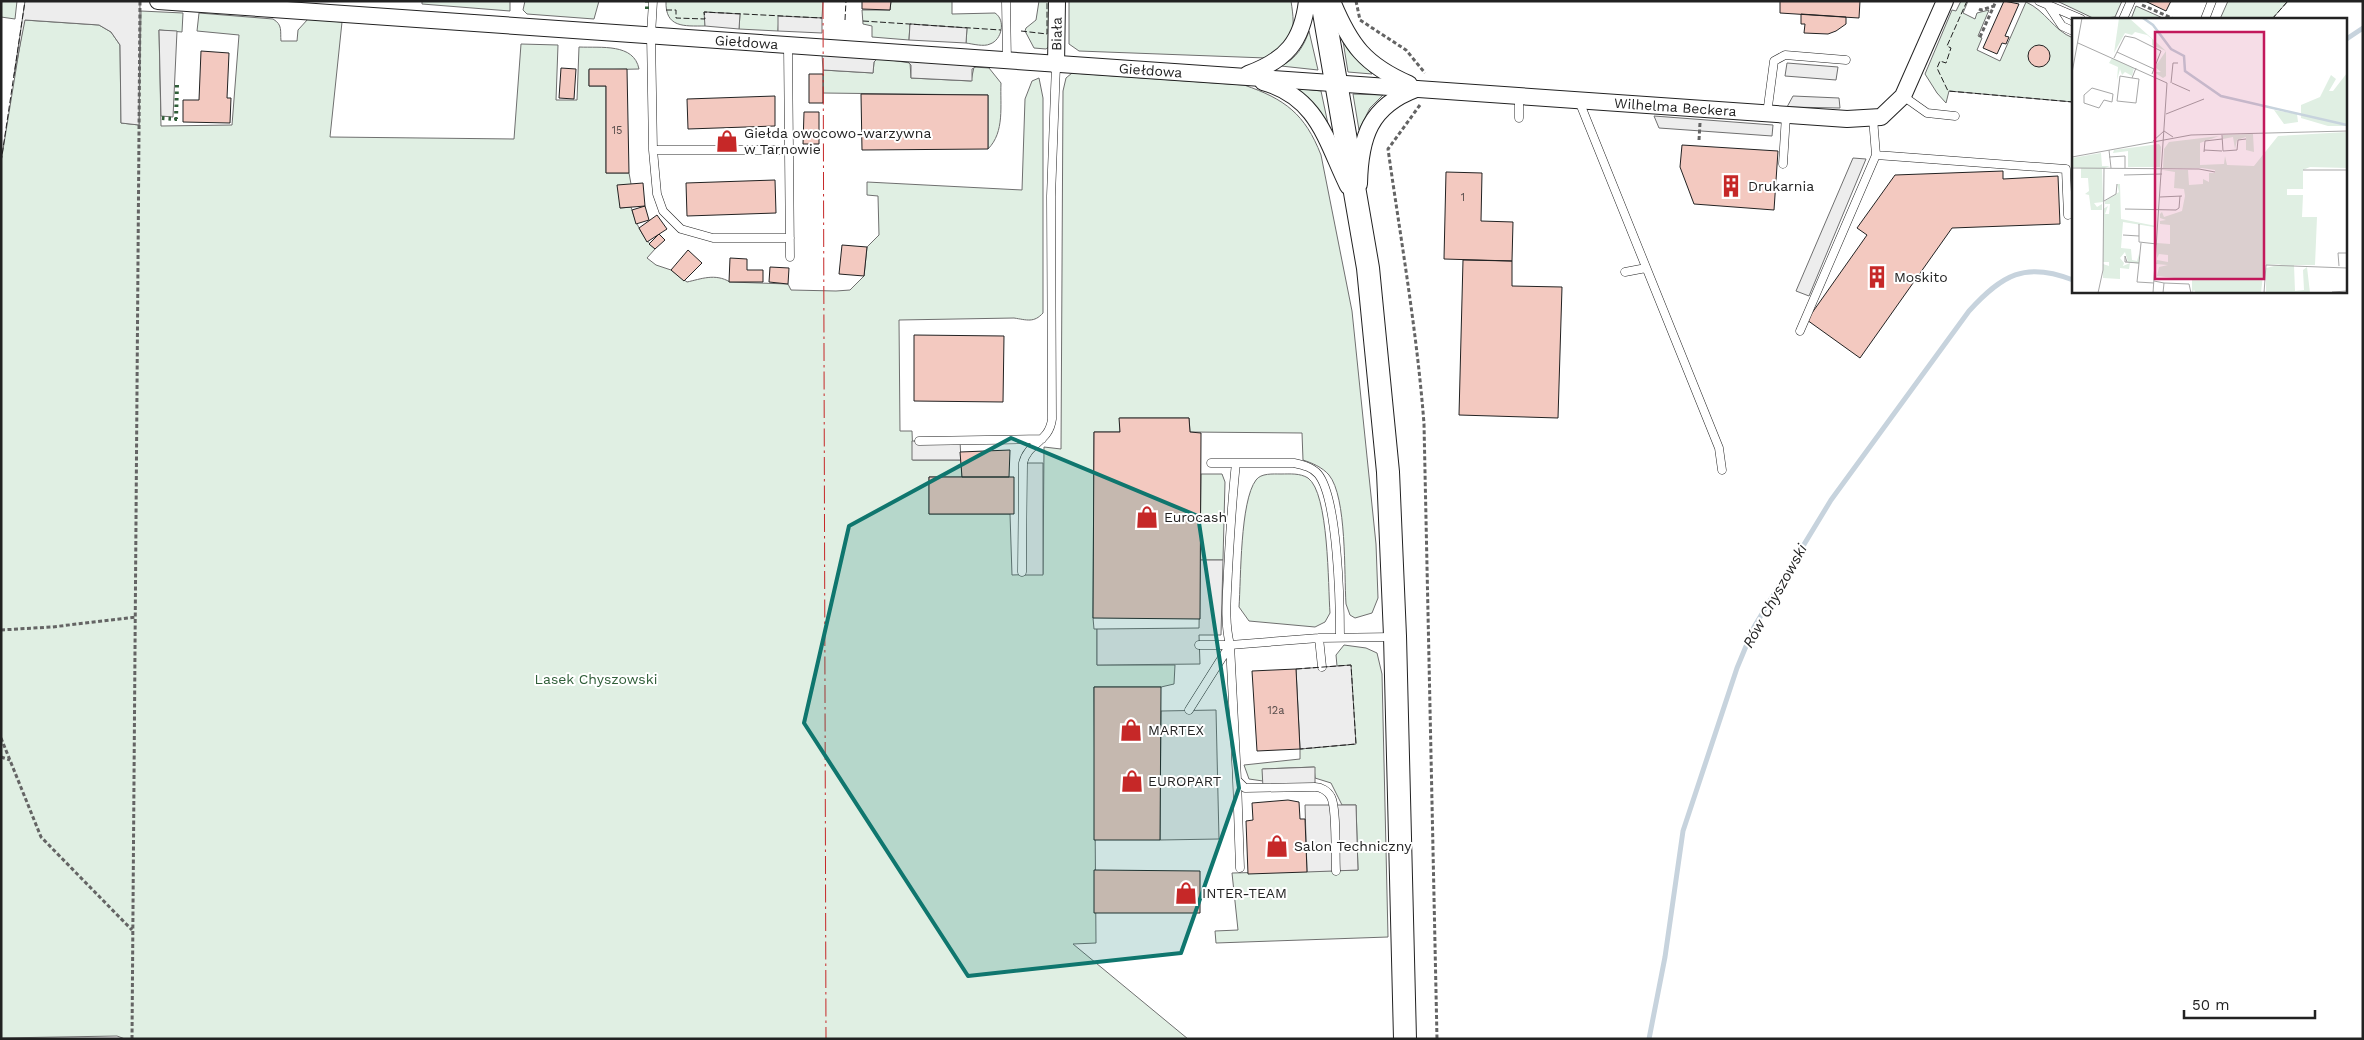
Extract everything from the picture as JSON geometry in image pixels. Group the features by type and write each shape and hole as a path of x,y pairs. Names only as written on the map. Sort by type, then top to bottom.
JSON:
{"main road":[{"path":"1322,1 1368,268 1379,363 1388,472 1396,636 1405,1039"}],"street":[{"name":"Giełdowa","path":"158,1 334,10 1007,62 1336,82"},
{"name":"Biała","path":"1056,65 1057,1"},
{"path":"1242,76 1268,66 1281,58 1291,48 1299,35 1308,1"},
{"path":"1332,1 1341,24 1366,59 1391,77 1422,87"},
{"name":"Wilhelma Beckera","path":"1336,82 1767,114 1847,119 1881,117 1903,96 1945,1"},
{"path":"1242,76 1271,84 1293,95 1310,110 1331,146 1343,177 1359,208"},
{"path":"1359,208 1359,172 1366,137 1372,120 1386,104 1402,94 1422,87"}],"lane":[{"path":"653,1 651,35 653,150 657,194 663,211 681,229 713,238 790,238"},
{"path":"1006,1 1007,62"},
{"path":"2039,1 2080,18"},
{"path":"2124,18 2132,1"},
{"path":"2204,18 2212,1"},
{"path":"2048,5 2062,26 2072,31"},
{"path":"788,46 790,256"},
{"path":"1767,114 1774,61 1785,55 1846,60"},
{"path":"1022,572 1023,464 1028,452 1044,439 1051,428 1052,419 1051,196 1056,65"},
{"path":"1519,96 1519,118"},
{"path":"1903,96 1927,113 1955,116"},
{"path":"1579,101 1719,448 1722,470"},
{"path":"1783,164 1786,115"},
{"path":"1800,331 1876,156 1873,118"},
{"path":"653,150 790,150"},
{"path":"1876,156 2066,169 2068,215"},
{"path":"1625,272 1646,268"},
{"path":"919,441 1028,441 1044,439"},
{"path":"1211,463 1294,463 1305,465 1318,474 1328,496 1332,518 1338,578 1340,638"},
{"path":"1236,463 1231,506 1226,622 1230,645 1240,868"},
{"path":"1199,645 1230,645 1319,638 1396,636"},
{"path":"1319,638 1322,667"},
{"path":"1189,710 1230,645"},
{"path":"1237,780 1245,788 1315,787 1323,789 1329,794 1334,805 1336,871"}],"path":[{"path":"132,1039 140,1"},
{"path":"1356,1 1360,20 1406,50 1422,87 1407,125 1388,149 1420,367 1424,424 1437,1039"},
{"path":"1980,37 1996,1"},
{"path":"2132,1 2172,18"},
{"path":"1979,9 1994,6"},
{"path":"1699,140 1700,120"},
{"path":"1,630 52,627 136,617"},
{"path":"1,738 42,838 133,931"},
{"path":"1,757 10,760"}],"highlighted area":[{"path":"1011,438 1198,516 1239,788 1181,953 968,976 804,723 849,526"}],"green space":[{"path":"1,1 17,1 15,19 1,17"},
{"path":"422,1 510,1 510,11 422,4"},
{"path":"525,1 599,1 594,19 527,14 523,10"},
{"path":"666,1 823,1 822,18 779,17 778,31 739,29 740,14 705,12 705,26 677,24 669,16"},
{"path":"891,1 952,1 952,14 995,13 1001,20 1000,34 990,44 978,45 966,43 967,28 910,24 909,40 872,37 872,26 863,24 862,10 890,10"},
{"path":"1039,1 1051,1 1050,46 1046,49 1034,48 1025,31 1036,20"},
{"path":"1069,1 1291,1 1293,29 1288,41 1266,58 1079,51 1069,44"},
{"path":"1961,1 1968,1 1963,13 1975,19 1977,13 1989,10 1978,36 1982,38 1977,50 2000,61 2026,2 2039,10 2060,30 2072,38 2072,102 1949,91 1946,103 1925,74 1952,10 1956,11"},
{"path":"2057,1 2122,1 2115,17 2093,18"},
{"path":"2228,1 2288,1 2273,18 2220,18"},
{"path":"2136,6 2163,18 2131,18"},
{"name":"Lasek Chyszowski","path":"141,11 183,13 182,32 159,30 161,126 232,125 239,35 197,31 199,13 273,19 280,26 281,41 297,41 298,30 308,19 342,22 330,137 514,139 521,44 558,45 556,100 577,100 579,47 624,51 636,61 639,69 589,70 589,86 606,86 606,173 629,173 631,184 620,208 631,207 640,230 655,249 647,258 656,265 671,270 687,282 713,277 730,282 788,284 791,290 850,290 864,276 867,247 879,235 878,196 867,195 867,182 1022,190 1025,99 1032,81 1039,78 1043,98 1043,313 1030,320 1014,318 899,320 900,431 912,431 913,460 961,460 962,477 929,477 929,514 1010,514 1012,575 1043,574 1044,447 1061,449 1063,91 1066,78 1072,73 1244,85 1271,96 1292,110 1308,129 1321,155 1352,311 1376,544 1378,598 1372,613 1355,618 1350,615 1346,604 1344,536 1339,500 1329,475 1320,468 1303,460 1302,433 1190,432 1189,418 1120,418 1120,432 1094,432 1093,618 1094,629 1097,629 1097,665 1175,665 1174,684 1161,687 1094,687 1096,943 1073,944 1188,1039 125,1039 117,1036 1,1038 1,162 24,20 99,25 111,32 120,45 121,123 139,125"},
{"path":"1309,31 1318,70 1281,66 1299,52"},
{"path":"1343,41 1372,74 1348,72"},
{"path":"878,58 910,63 911,78 971,81 974,67 989,68 1001,83 999,126 997,135 988,149 988,95 823,93 823,70 873,73 874,62"},
{"path":"1296,88 1321,91 1328,124 1316,108"},
{"path":"1353,94 1383,95 1370,108 1359,130"},
{"path":"1201,474 1222,474 1225,482 1223,560 1200,560"},
{"path":"1281,474 1305,476 1308,478 1315,487 1324,520 1330,613 1325,622 1315,627 1249,621 1239,607 1244,522 1251,490 1256,480 1261,476"},
{"path":"1344,645 1366,648 1377,653 1382,674 1388,937 1216,943 1215,931 1238,930 1232,873 1358,870 1356,805 1342,805 1331,783 1315,778 1314,767 1263,769 1263,781 1249,779 1244,765 1300,759 1300,749 1355,744 1351,666 1337,666 1336,655"}],"shaded area":[{"path":"25,1 140,1 139,125 121,123 120,45 111,32 99,25 25,20 14,76"},
{"path":"704,12 740,14 739,29 705,26"},
{"path":"778,16 822,18 822,33 778,31"},
{"path":"910,24 967,28 966,43 909,40"},
{"path":"159,30 177,31 173,117 161,116"},
{"path":"822,54 878,58 874,62 873,73 823,70"},
{"path":"907,61 977,66 972,69 972,81 911,78 911,65"},
{"path":"1787,63 1838,67 1836,80 1785,76"},
{"path":"1793,96 1839,98 1840,108 1787,107"},
{"path":"1654,116 1773,125 1772,136 1659,128"},
{"path":"1853,158 1866,159 1809,296 1796,291"},
{"path":"912,441 960,441 961,460 912,460"},
{"path":"1023,463 1043,463 1043,575 1022,575"},
{"path":"1200,560 1223,560 1221,635 1199,635 1200,664 1097,665 1097,629 1199,628"},
{"path":"1351,665 1356,744 1300,749 1296,669"},
{"path":"1216,710 1219,839 1160,840 1161,711"},
{"path":"1315,767 1315,787 1263,788 1262,769"},
{"path":"1305,805 1356,805 1358,870 1307,872"}],"building":[{"path":"862,1 891,1 890,10 862,9"},
{"path":"1780,1 1860,1 1859,18 1780,13"},
{"path":"2004,1 2019,4 2005,36 2009,37 2006,44 2002,43 1997,54 1983,48"},
{"path":"2145,1 2171,1 2166,11"},
{"path":"1801,14 1846,17 1846,24 1828,34 1804,33 1805,24 1801,24"},
{"path":"2039,45 2047,48 2050,56 2047,64 2039,67 2031,64 2028,56 2031,48"},
{"path":"201,51 229,53 227,98 231,98 230,123 183,122 183,100 199,100"},
{"path":"561,68 576,69 574,99 559,98"},
{"path":"589,69 627,69 629,173 606,173 606,86 589,86"},
{"path":"809,74 823,74 823,103 809,103"},
{"path":"861,94 988,95 988,149 862,150"},
{"path":"775,96 775,126 688,129 687,99"},
{"path":"804,112 819,112 819,144 803,144"},
{"name":"Drukarnia","path":"1682,145 1778,151 1774,210 1694,204 1680,167"},
{"name":"Moskito","path":"2003,171 2003,179 2058,176 2060,224 1952,228 1860,358 1807,320 1867,235 1857,228 1895,175"},
{"path":"1446,172 1482,173 1481,221 1513,222 1512,261 1444,259"},
{"path":"775,180 776,213 687,216 686,183"},
{"path":"643,183 645,206 620,208 617,185"},
{"path":"645,206 649,220 636,224 632,210"},
{"path":"657,215 667,229 647,242 639,228"},
{"path":"659,234 665,240 655,249 649,244"},
{"path":"842,245 867,247 864,276 839,274"},
{"path":"688,250 702,263 684,281 671,270"},
{"path":"730,258 747,259 747,270 763,270 763,282 729,282"},
{"path":"1463,260 1512,261 1512,286 1562,287 1558,418 1459,415"},
{"path":"770,267 789,268 788,284 769,282"},
{"path":"914,335 1004,336 1003,402 914,401"},
{"name":"Eurocash","path":"1119,418 1189,418 1190,432 1201,433 1200,619 1093,618 1094,432 1120,432"},
{"path":"1010,450 1009,477 962,477 960,452"},
{"path":"929,477 1014,477 1014,514 929,514"},
{"path":"1296,669 1300,749 1257,751 1252,671"},
{"path":"1094,687 1161,687 1160,840 1094,840"},
{"name":"Salon Techniczny","path":"1288,800 1299,802 1300,819 1305,819 1307,872 1248,874 1246,821 1253,820 1252,803"},
{"path":"1094,870 1200,871 1200,913 1094,913"}],"waterway":[{"name":"Rów Chyszowski","path":"2346,39 2363,28"},
{"name":"Rów Chyszowski","path":"1649,1039 1665,957 1683,831 1737,668 1754,627 1831,500 1969,311 1992,288 2015,275 2041,272 2056,274 2072,280"}],"hedge":[{"path":"647,1 647,9"},
{"path":"177,85 176,119 179,119"},
{"path":"162,118 176,119"}],"fence":[{"path":"1,162 25,1"},
{"path":"845,20 846,1"},
{"path":"1021,31 1047,34 1047,1"},
{"path":"1967,1 1947,46 1951,48 1946,63 1940,61 1937,68 1948,91 2072,102"},
{"path":"2273,18 2288,1"},
{"path":"666,10 676,10 676,18 705,19 704,12 822,18"},
{"path":"863,21 1001,30"},
{"path":"1296,669 1351,665 1356,744 1300,749"}],"power":[{"path":"823,1 826,1039"}],"place":[{"name":"Giełda owocowo-warzywna w Tarnowie","path":"727,141"},
{"name":"Drukarnia","path":"1731,186"},
{"name":"Moskito","path":"1877,277"},
{"name":"Eurocash","path":"1147,517"},
{"name":"MARTEX","path":"1131,730"},
{"name":"EUROPART","path":"1132,781"},
{"name":"Salon Techniczny","path":"1277,846"},
{"name":"INTER-TEAM","path":"1186,893"}]}
